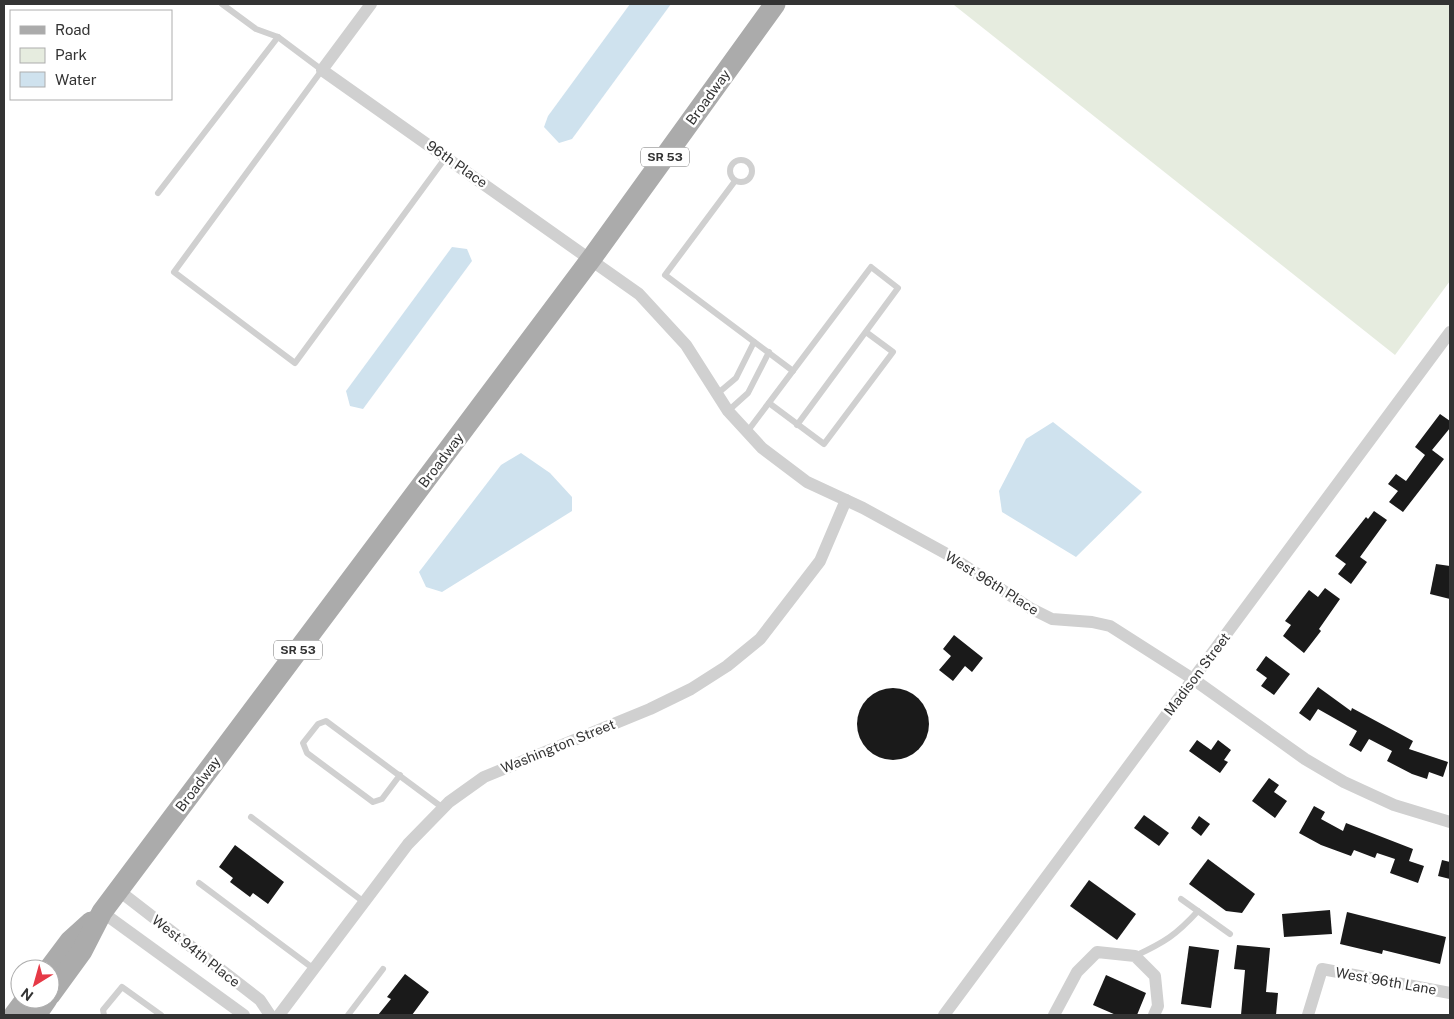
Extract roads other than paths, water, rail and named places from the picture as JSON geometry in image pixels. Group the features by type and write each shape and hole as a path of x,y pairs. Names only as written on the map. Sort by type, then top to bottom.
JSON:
{"main road":[{"name":"Broadway","path":"60,982 82,951 102,912 118,890 591,259 775,4"},
{"name":"Broadway","path":"56,959 70,941 102,912"}],"street":[{"path":"322,70 371,4"},
{"name":"96th Place","path":"322,70 591,259"},
{"name":"West 96th Place","path":"591,259 639,294 686,345 728,411 762,448 807,482 846,500 945,552 1030,608 1052,619 1092,622 1110,626 1193,679 1305,760 1344,782 1394,805 1450,822"},
{"name":"Madison Street","path":"944,1015 1450,332"},
{"name":"Washington Street","path":"279,1015 408,844 443,808 484,777 650,709 691,689 727,666 760,639 820,561 846,500"},
{"name":"West 94th Place","path":"118,890 260,1000 270,1015"},
{"name":"West 94th Place","path":"102,912 244,1015"},
{"path":"1054,1015 1077,972 1097,952 1135,956 1155,976 1158,1006 1154,1015"},
{"name":"West 96th Lane","path":"1308,1015 1322,969 1450,993"}],"lane":[{"path":"222,4 256,29 278,37 322,70 174,272 295,363 446,157"},
{"path":"158,193 278,37"},
{"path":"735,181 665,274 793,371"},
{"path":"747,432 871,267 898,288 797,425"},
{"path":"768,404 824,444 893,352 866,332"},
{"path":"717,394 736,378 754,342"},
{"path":"728,411 748,393 769,352"},
{"path":"400,775 382,799 372,802 307,753 303,743 318,724 326,721 400,775 443,808"},
{"path":"251,817 364,902"},
{"path":"199,882 314,969"},
{"path":"1181,899 1230,934"},
{"path":"1135,956 1164,943 1178,932 1198,911"},
{"path":"350,1014 383,970"},
{"path":"104,1015 103,1010 122,987 161,1015"}],"water":[{"path":"630,4 671,4 572,139 559,143 544,127 548,116"},
{"path":"452,247 467,249 472,261 363,409 350,406 346,391"},
{"path":"1053,422 1142,492 1076,557 1002,512 999,491 1026,439"},
{"path":"521,453 550,473 572,497 572,511 442,592 426,587 419,572 501,465"}]}
